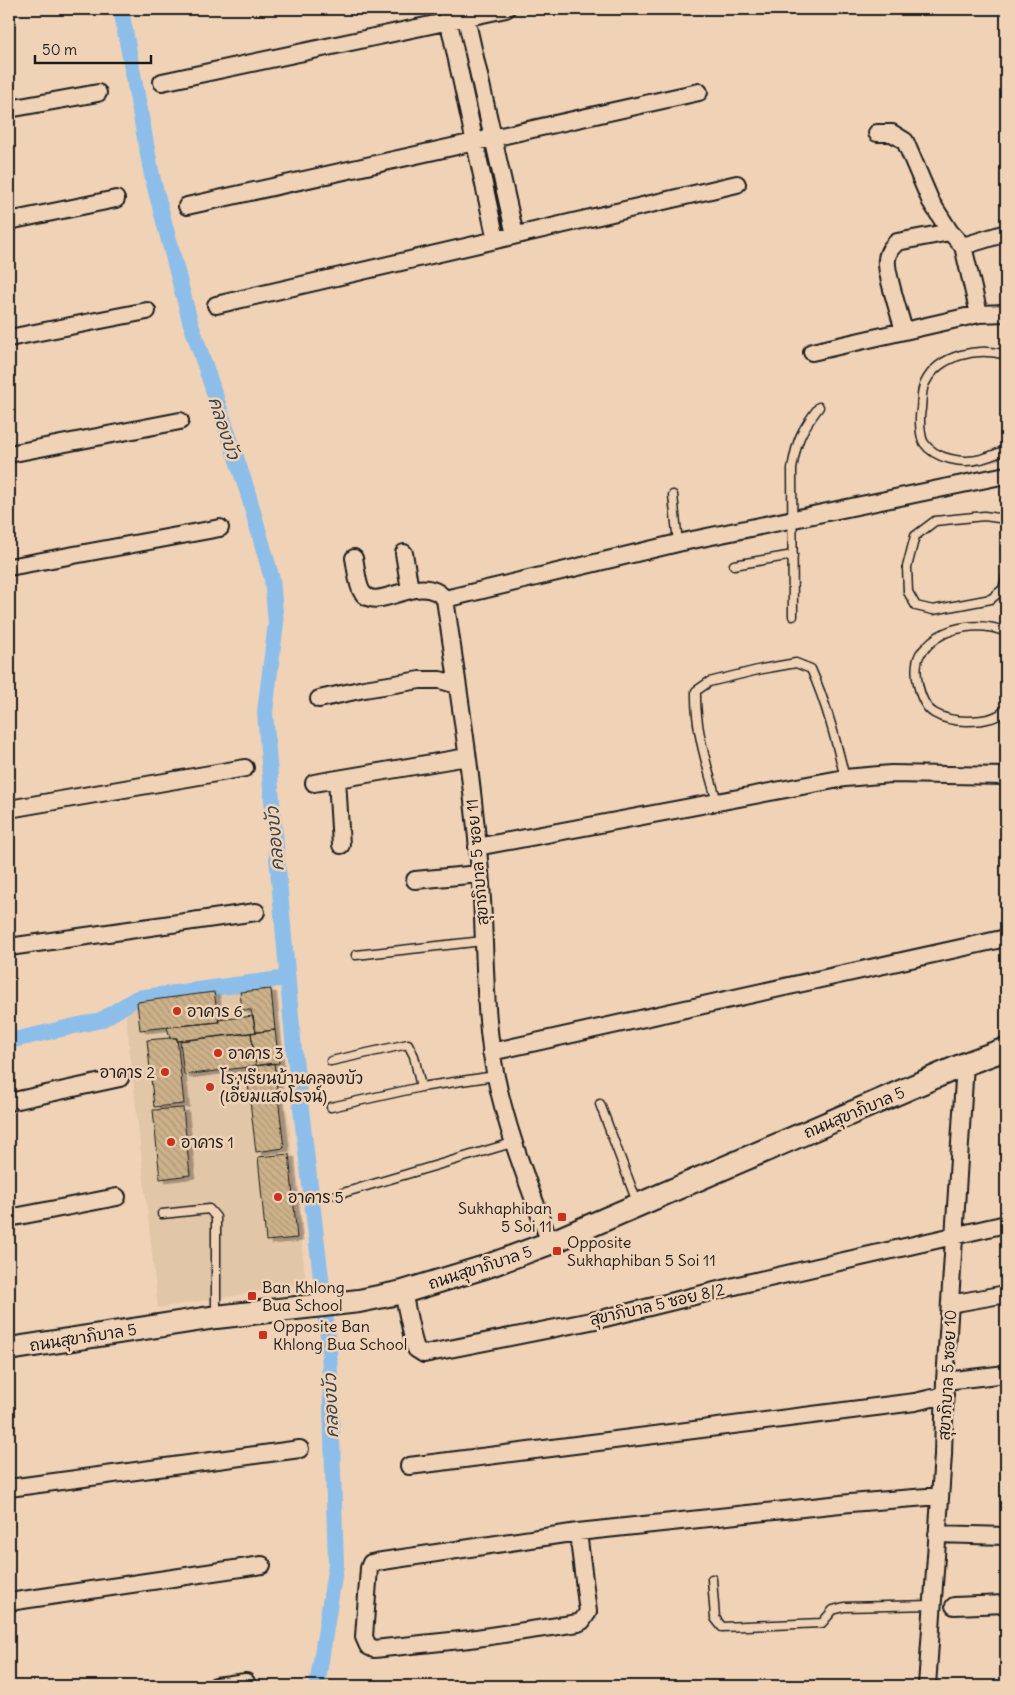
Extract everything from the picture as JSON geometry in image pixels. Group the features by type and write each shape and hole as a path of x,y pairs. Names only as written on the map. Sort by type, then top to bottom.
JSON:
{"street":[{"path":"162,82 447,15 506,9"},
{"path":"465,13 515,235"},
{"path":"447,15 496,240"},
{"path":"187,206 699,92"},
{"path":"9,109 98,93"},
{"path":"877,134 892,134 905,141 931,202 950,232 963,246 978,314"},
{"path":"216,305 737,184"},
{"path":"9,221 116,199"},
{"path":"904,331 889,275 887,259 891,248 897,242 950,232"},
{"path":"963,246 1006,234"},
{"path":"9,338 147,311"},
{"path":"812,352 978,314 1006,312"},
{"path":"9,454 180,420"},
{"path":"354,558 362,592 368,597 384,598 410,590 432,588 445,599 678,543 1006,475"},
{"path":"9,567 220,528"},
{"path":"404,553 410,590"},
{"name":"สุขาภิบาล 5 ซอย 11","path":"445,599 467,757 480,874 491,1052 512,1143 550,1243"},
{"path":"319,699 364,689 420,680 440,680 457,685"},
{"path":"314,782 467,757"},
{"path":"9,809 245,768"},
{"path":"477,847 845,778 892,774 1006,776"},
{"path":"337,779 341,845"},
{"path":"415,880 480,874"},
{"path":"9,946 256,912"},
{"path":"491,1052 1006,938"},
{"name":"ถนนสุขาภิบาล 5","path":"9,1349 216,1317 360,1301 403,1292 485,1267 550,1243 966,1064 1006,1049"},
{"name":"สุขาภิบาล 5 ซอย 10","path":"927,1686 966,1064"},
{"path":"9,1102 120,1078"},
{"path":"9,1218 118,1197"},
{"name":"สุขาภิบาล 5 ซอย 8/2","path":"403,1292 416,1349 424,1354 601,1319 747,1283 1006,1224"},
{"path":"950,1304 1006,1294"},
{"path":"409,1466 915,1402 945,1388 1006,1374"},
{"path":"9,1488 300,1449"},
{"path":"578,1532 588,1612 582,1621 470,1639 374,1650 366,1643 364,1637 369,1568 371,1563 578,1532 850,1503 940,1496"},
{"path":"937,1534 1006,1536"},
{"path":"9,1602 262,1565"},
{"path":"954,1606 1006,1604"},
{"path":"216,1686 246,1682"}],"lane":[{"path":"1006,355 971,352 954,357 936,368 924,383 919,418 924,442 936,455 957,460 980,460 1006,450"},
{"path":"793,616 792,470 795,450 802,431 819,407"},
{"path":"673,495 678,543"},
{"path":"1006,519 984,516 934,521 915,536 907,566 908,592 916,606 933,610 991,599 1003,589 1006,578"},
{"path":"734,565 793,555"},
{"path":"1006,632 992,627 962,627 950,631 933,640 920,654 916,675 922,697 932,712 947,718 954,720 980,720 1003,712 1006,709"},
{"path":"717,802 700,740 696,712 696,691 709,682 779,666 796,663 811,669 824,698 845,778"},
{"path":"356,955 483,941"},
{"path":"331,1061 408,1044 414,1056 421,1087"},
{"path":"331,1108 421,1087 495,1076"},
{"path":"600,1104 638,1204"},
{"path":"336,1194 512,1143"},
{"path":"162,1214 209,1209 216,1217 216,1317"},
{"path":"712,1579 715,1618 722,1627 822,1623 833,1610 844,1608 932,1605"}],"shaded area":[{"name":"โรงเรียนบ้านคลองบัว (เอี่ยมแสงโรจน์)","path":"274,986 306,1284 158,1308 126,1016 137,1002"}],"building":[{"path":"271,989 275,1030 256,1032 251,1010 242,1010 240,992"},
{"name":"อาคาร 6","path":"214,992 219,1022 140,1030 137,1002"},
{"path":"253,1016 256,1032 177,1041 177,1038 170,1038 167,1027 219,1022 218,1020"},
{"path":"275,1030 279,1063 256,1066 251,1033"},
{"name":"อาคาร 3","path":"251,1033 256,1066 184,1075 180,1041"},
{"name":"อาคาร 2","path":"177,1038 184,1104 154,1107 147,1040"},
{"path":"274,1063 284,1148 256,1152 246,1067"},
{"name":"อาคาร 1","path":"183,1108 190,1175 160,1179 153,1110"},
{"name":"อาคาร 5","path":"289,1154 297,1238 266,1241 258,1157"}],"waterway":[{"name":"คลองบัว","path":"121,9 152,176 190,321 247,490 272,579 276,623 265,712 294,1050 329,1345 336,1564 317,1686"},
{"path":"9,1041 101,1020 137,998 287,978"}],"place":[{"name":"อาคาร 6","path":"177,1011"},
{"name":"อาคาร 3","path":"218,1053"},
{"name":"อาคาร 2","path":"165,1072"},
{"name":"โรงเรียนบ้านคลองบัว (เอี่ยมแสงโรจน์)","path":"210,1087"},
{"name":"อาคาร 1","path":"171,1142"},
{"name":"อาคาร 5","path":"278,1197"},
{"name":"Sukhaphiban 5 Soi 11","path":"562,1217"},
{"name":"Opposite Sukhaphiban 5 Soi 11","path":"557,1251"},
{"name":"Ban Khlong Bua School","path":"252,1296"},
{"name":"Opposite Ban Khlong Bua School","path":"263,1335"}]}
